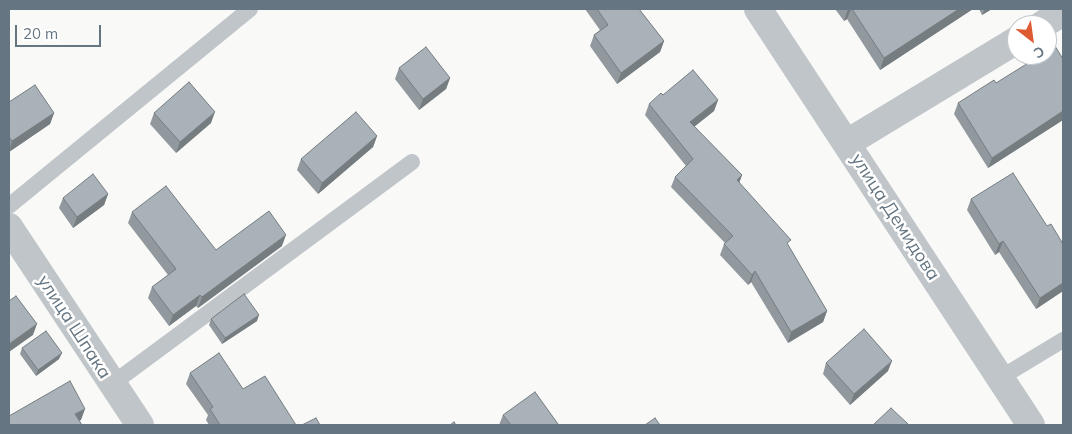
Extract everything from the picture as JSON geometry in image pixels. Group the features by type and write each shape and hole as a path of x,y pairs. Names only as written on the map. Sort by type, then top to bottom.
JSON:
{"street":[{"name":"улица Демидова","path":"758,9 1031,425"},
{"path":"847,143 1007,46"},
{"name":"улица Шпака","path":"9,227 140,425"}],"lane":[{"path":"9,206 250,9"},
{"path":"112,384 412,162"},
{"path":"1000,378 1063,340"}],"building":[{"path":"597,9 639,9 664,41 621,73 594,35 608,25"},
{"path":"852,9 959,9 884,58"},
{"path":"426,47 450,78 423,99 399,68"},
{"path":"1057,49 1063,59 1063,111 992,158 958,103 994,80 996,83 1025,65 1057,65"},
{"path":"693,70 718,100 690,122 742,175 737,180 791,240 787,243 827,311 791,332 755,271 752,275 724,244 733,236 675,177 693,159 649,104"},
{"path":"189,82 215,112 180,142 154,113"},
{"path":"35,85 54,113 12,141 9,137 9,102"},
{"path":"356,112 377,136 322,183 301,159"},
{"path":"1013,173 1047,226 1051,224 1063,244 1063,283 1040,298 1003,241 999,244 971,199"},
{"path":"93,174 108,194 77,217 63,198"},
{"path":"166,186 216,250 269,211 286,235 202,297 200,295 173,315 152,287 176,269 132,212"},
{"path":"244,294 259,315 225,338 211,319"},
{"path":"16,296 37,324 9,344 9,301"},
{"path":"864,329 892,361 854,394 826,363"},
{"path":"46,331 62,353 38,370 22,348"},
{"path":"219,353 243,389 265,376 296,425 220,425 210,409 213,407 190,373"},
{"path":"70,381 85,409 75,414 82,425 9,425 9,416"},
{"path":"535,392 558,424 511,425 503,415"},
{"path":"891,408 909,425 873,425"},
{"path":"316,418 320,425 302,425"},
{"path":"655,418 660,425 645,425"}]}
